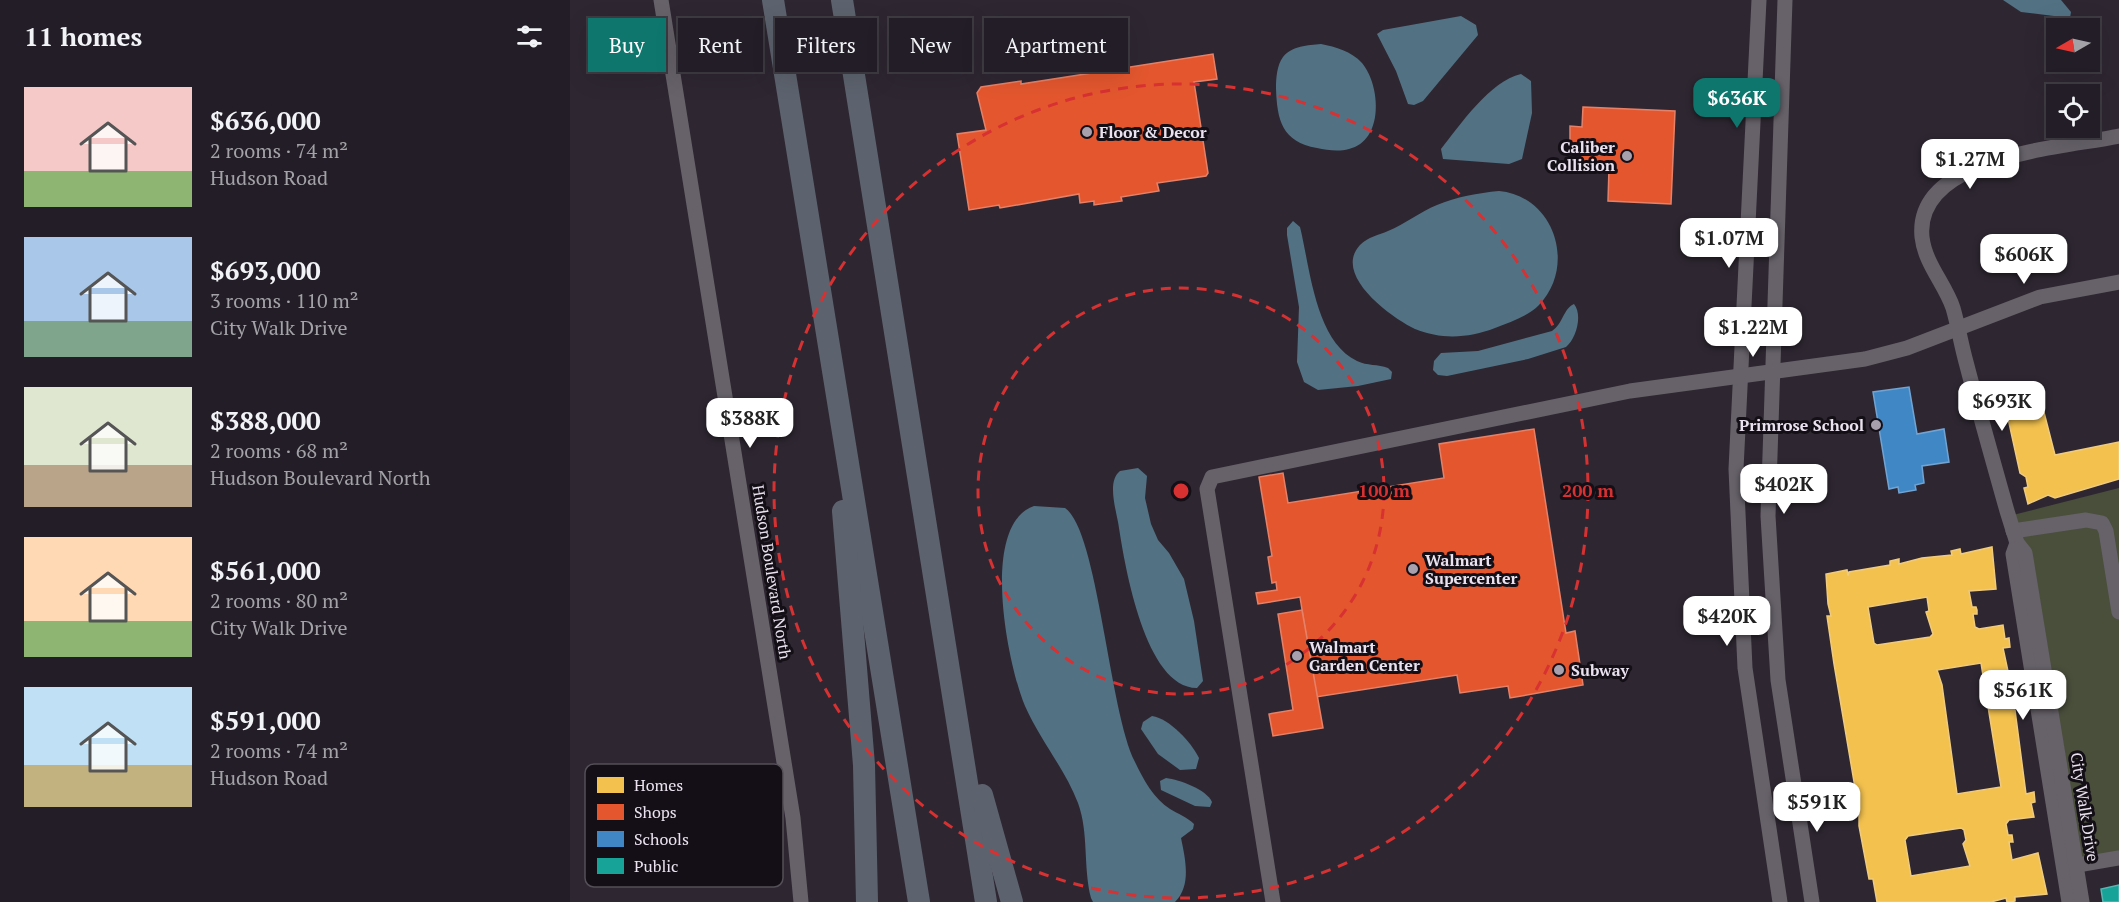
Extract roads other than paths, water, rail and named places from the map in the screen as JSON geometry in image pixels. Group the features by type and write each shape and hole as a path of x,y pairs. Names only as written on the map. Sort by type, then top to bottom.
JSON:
{"highway":[{"path":"773,0 919,902"},
{"path":"842,0 986,902"},
{"path":"834,378 846,570 864,765 867,902"},
{"path":"955,701 1012,902"}],"street":[{"name":"Hudson Boulevard North","path":"661,0 793,818 801,902"},
{"path":"1759,0 1736,469 1745,668 1780,902"},
{"path":"1785,0 1768,516 1773,616 1786,744 1812,902"},
{"name":"City Walk Drive","path":"2069,902 2070,866 2025,553 2015,537 1947,293 1924,250 1922,221 1934,195 1953,179 1994,162 2036,151 2119,136"},
{"path":"1273,902 1210,509 1207,489 1209,479 1220,474 1290,462 1411,434 1593,398 1873,357 1957,329 2040,297 2119,282"},
{"path":"2015,537 2086,520 2102,523 2106,531 2119,612"},
{"path":"2070,866 2119,858"},
{"name":"City Walk Drive","path":"2070,866 2082,902"}],"water":[{"path":"2003,0 2061,0 2071,12 2070,18 2021,12"},
{"path":"1461,16 1476,25 1478,35 1423,101 1414,105 1408,104 1396,71 1377,34 1383,30"},
{"path":"1321,44 1353,55 1362,63 1373,85 1376,112 1374,124 1360,144 1349,149 1333,150 1305,145 1289,135 1280,119 1276,88 1277,72 1281,60 1296,48"},
{"path":"1521,74 1531,81 1532,113 1522,159 1509,164 1443,159 1441,149 1476,105 1498,85"},
{"path":"1499,191 1518,196 1534,205 1546,219 1554,235 1558,253 1557,271 1550,289 1539,305 1529,313 1507,324 1475,334 1435,335 1415,329 1393,315 1368,294 1359,282 1354,269 1353,257 1366,240 1444,202"},
{"path":"1293,221 1300,227 1316,302 1332,337 1343,351 1357,361 1388,368 1392,372 1391,379 1358,386 1318,390 1304,382 1297,362 1299,307 1287,235 1287,228"},
{"path":"1574,304 1578,314 1577,327 1566,347 1528,359 1447,376 1438,375 1433,370 1434,361 1441,353 1478,351 1552,331 1559,325 1567,309"},
{"path":"1138,468 1147,476 1145,498 1151,524 1158,540 1169,553 1184,579 1194,621 1203,681 1197,688 1179,683 1164,668 1151,647 1141,622 1126,569 1113,490 1116,476 1120,471"},
{"path":"1034,506 1065,508 1076,523 1095,585 1118,704 1135,762 1145,782 1159,800 1194,824 1193,829 1181,838 1186,871 1184,888 1175,902 1093,902 1091,898 1084,826 1078,803 1073,790 1025,706 1018,687 1006,630 1002,598 1002,567 1007,540 1017,518"},
{"path":"1152,716 1173,726 1191,745 1199,758 1196,769 1180,770 1158,754 1141,729 1143,722"},
{"path":"1166,778 1198,789 1209,797 1212,802 1210,807 1195,806 1161,790 1160,781"}],"place":[{"name":"Floor & Decor","path":"1087,132"},
{"name":"Caliber Collision","path":"1627,156"},
{"name":"Primrose School","path":"1876,425"},
{"name":"Walmart Supercenter","path":"1413,569"},
{"name":"Walmart Garden Center","path":"1297,656"},
{"name":"Subway","path":"1559,670"}]}
